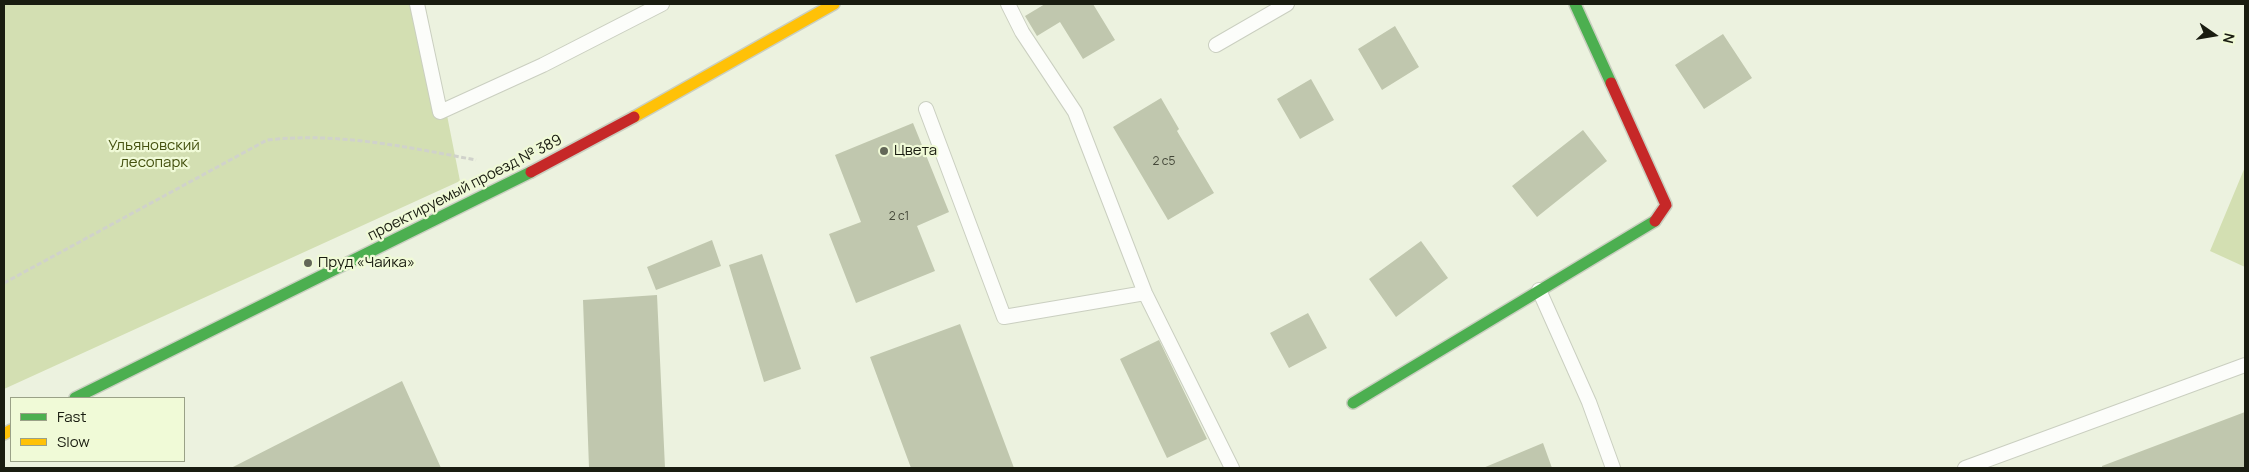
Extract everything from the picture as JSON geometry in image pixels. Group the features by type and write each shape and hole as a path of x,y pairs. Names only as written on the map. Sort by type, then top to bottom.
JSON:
{"main road":[{"name":"проектируемый проезд № 389","path":"77,397 571,152 834,4"},
{"path":"1353,403 1658,219 1666,205 1575,4"}],"lane":[{"path":"416,4 440,112 543,65 662,4"},
{"path":"1008,4 1022,32 1076,112 1145,293 1232,468"},
{"path":"1216,45 1287,4"},
{"path":"926,109 1004,316 1145,293"},
{"path":"1540,290 1589,402 1613,468"},
{"path":"1965,468 2245,365"}],"path":[{"path":"4,283 267,140 300,136 342,139 391,144 476,160"}],"green space":[{"name":"Ульяновский лесопарк","path":"4,4 425,4 460,181 4,389"},
{"path":"2245,167 2245,267 2210,251"}],"building":[{"path":"1045,4 1093,4 1115,40 1083,59 1060,22 1037,36 1025,16"},
{"path":"1395,26 1419,67 1382,90 1358,49"},
{"path":"1723,34 1752,78 1704,109 1675,65"},
{"path":"1311,79 1334,120 1300,139 1277,99"},
{"path":"1161,98 1179,129 1177,131 1214,193 1168,220 1113,127"},
{"path":"913,123 949,212 917,226 935,271 856,303 829,234 861,222 835,155"},
{"path":"1583,130 1607,161 1537,217 1512,186"},
{"path":"712,240 721,266 656,290 647,267"},
{"path":"1421,241 1448,278 1396,317 1369,279"},
{"path":"762,254 801,369 764,382 729,265"},
{"path":"657,295 665,468 589,468 583,300"},
{"path":"1308,313 1327,348 1289,368 1270,333"},
{"path":"960,324 1014,468 911,468 870,357"},
{"path":"1159,340 1207,439 1167,458 1120,359"},
{"path":"402,381 441,468 231,468"},
{"path":"2245,412 2245,468 2102,468 2102,466"},
{"path":"1543,443 1552,468 1483,468"}],"traffic: fast":[{"path":"1575,4 1611,83"},
{"path":"77,397 531,172"},
{"path":"1353,403 1655,221"}],"traffic: slow":[{"path":"634,117 834,4"},
{"path":"4,434 10,431"}],"traffic: jam":[{"path":"1611,83 1666,205 1655,221"},
{"path":"531,172 634,117"}],"place":[{"name":"Цвета","path":"884,151"},
{"name":"Пруд «Чайка»","path":"308,263"}]}
